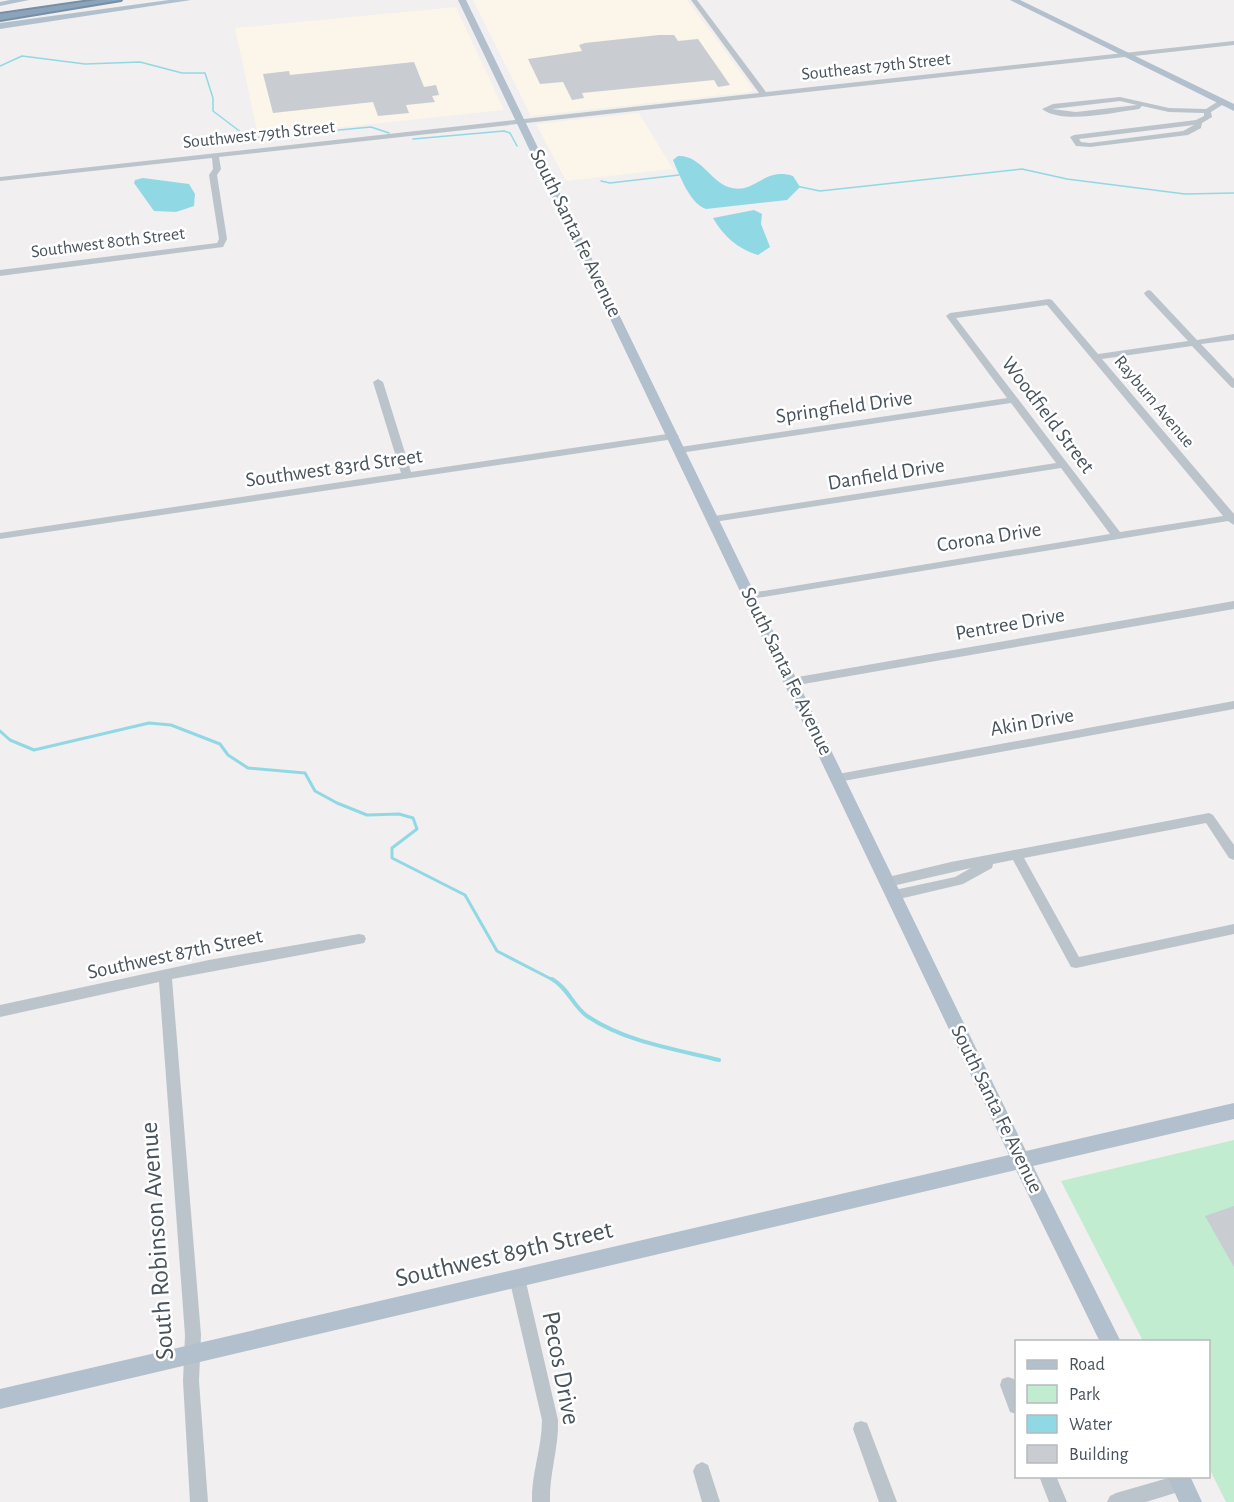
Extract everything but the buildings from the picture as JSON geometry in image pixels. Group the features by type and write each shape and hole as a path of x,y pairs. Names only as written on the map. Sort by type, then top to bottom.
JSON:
{"highway":[{"path":"1,11 87,0"},
{"path":"1,11 116,0"}],"main road":[{"path":"1,11 25,0"},
{"path":"0,26 187,0"},
{"name":"South Santa Fe Avenue","path":"462,0 714,519 1021,1161 1110,1340"},
{"path":"1014,0 1234,108"},
{"path":"1030,0 1234,98"},
{"name":"Southwest 89th Street","path":"0,1400 1234,1111"}],"street":[{"path":"694,0 764,95"},
{"name":"Southeast 79th Street","path":"522,122 1234,43"},
{"path":"1046,109 1051,114 1066,115 1146,106 1207,111 1223,102"},
{"path":"1075,142 1090,145 1185,133 1208,117 1207,111"},
{"name":"Southwest 79th Street","path":"0,179 206,167 215,155 522,122"},
{"path":"206,167 217,169 215,155"},
{"name":"Southwest 80th Street","path":"0,273 212,248 220,244 223,239 206,167"},
{"path":"1148,293 1234,384"},
{"name":"Woodfield Street","path":"1049,303 950,316 1117,536"},
{"name":"Rayburn Avenue","path":"1049,303 1233,519"},
{"path":"1095,357 1234,337"},
{"path":"378,382 407,476"},
{"name":"Springfield Drive","path":"680,450 1014,400"},
{"name":"Southwest 83rd Street","path":"0,536 674,436"},
{"name":"Danfield Drive","path":"714,519 1063,465"},
{"name":"Corona Drive","path":"751,596 1233,519"},
{"name":"Pentree Drive","path":"792,682 1234,605"},
{"name":"Akin Drive","path":"838,778 1234,705"},
{"path":"892,889 958,881 996,860 1209,818 1234,855"},
{"path":"1017,856 1076,963 1234,929"},
{"name":"Southwest 87th Street","path":"0,1011 209,965 359,939"},
{"name":"South Robinson Avenue","path":"165,976 192,1354 199,1502"},
{"name":"Pecos Drive","path":"517,1278 550,1420 550,1441 541,1480 541,1502"},
{"path":"1008,1385 1015,1401"},
{"path":"861,1429 888,1502"},
{"path":"702,1471 711,1502"},
{"path":"1048,1478 1058,1502"},
{"path":"1116,1502 1184,1487"}],"shaded area":[{"path":"473,0 687,0 753,89 751,92 531,116"},
{"path":"456,7 504,110 258,136 235,28"},
{"path":"639,113 673,169 566,181 536,124"}],"green space":[{"path":"1234,1140 1234,1502 1226,1502 1210,1470 1210,1340 1142,1340 1061,1181"}],"water":[{"path":"678,156 694,160 718,181 732,188 748,187 767,177 783,174 793,176 800,187 787,200 706,209 695,201 686,188 673,160"},
{"path":"143,178 189,184 195,194 194,206 176,212 154,211 134,183 135,180"},
{"path":"754,210 762,214 761,224 770,247 758,255 732,241 721,231 713,218"}],"waterway":[{"path":"0,66 22,56 85,64 140,62 182,73 205,73 213,98 213,111 246,136 254,138 371,127 389,133"},
{"path":"413,139 504,131 510,133 517,146"},
{"path":"796,186 820,191 1022,169 1067,179 1185,194 1234,193"},
{"path":"601,181 610,183 679,175"},
{"path":"0,731 10,740 34,750 149,723 171,725 220,744 228,755 248,768 305,773 315,791 367,815 399,814 413,818 417,829 392,848 392,858 465,895 497,951 555,981"},
{"path":"555,981 582,1012 602,1025 651,1044 719,1060"}]}
